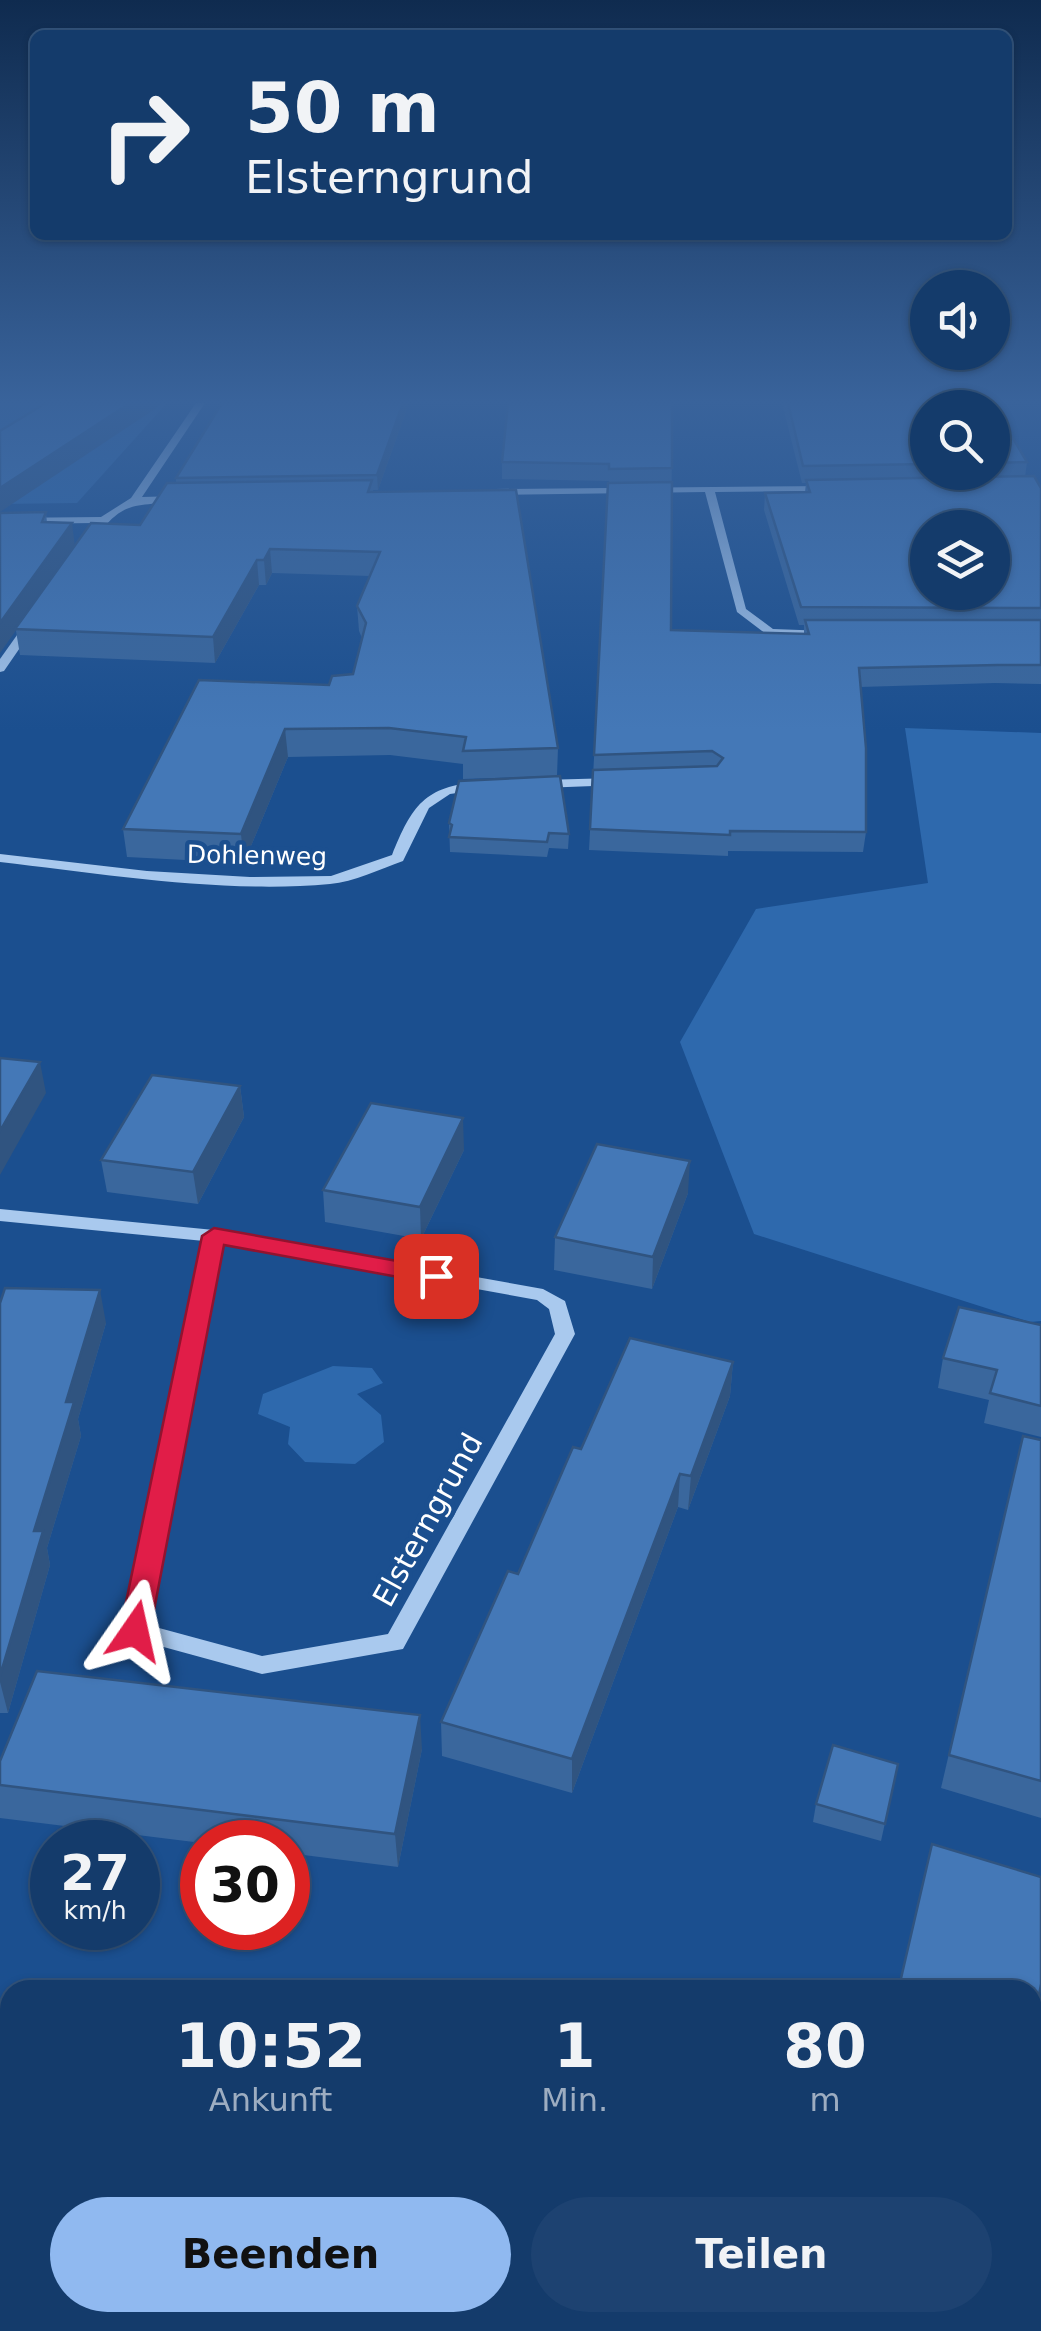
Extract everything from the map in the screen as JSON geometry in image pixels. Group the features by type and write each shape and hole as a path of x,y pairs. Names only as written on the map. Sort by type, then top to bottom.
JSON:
{"street":[{"path":"82,550 103,520 116,512"},
{"path":"715,512 741,610 770,632 836,633"},
{"path":"0,522 103,520"},
{"path":"0,668 41,608"},
{"path":"520,784 634,781"},
{"name":"Dohlenweg","path":"0,858 147,875 250,881 332,880 398,858 418,808 436,794 463,786 501,785"},
{"name":"Elsterngrund","path":"0,1215 214,1236 543,1295 558,1306 565,1334 395,1642 262,1665 135,1631 214,1236"}],"shaded area":[{"path":"905,728 1041,733 1041,1321 1030,1322 754,1234 680,1042 756,909 928,883"},
{"path":"333,1366 372,1368 383,1383 357,1394 381,1415 384,1442 355,1464 305,1462 288,1444 290,1427 258,1414 263,1394"}],"building":[{"path":"46,512 42,522 72,523 0,623 0,513"},
{"path":"148,512 520,512 558,748 463,751 466,737 389,728 285,729 241,834 123,829 199,680 329,685 332,676 353,674 366,623 357,606 380,552 270,549 264,560 257,560 213,637 15,629 91,523 140,525"},
{"path":"607,512 672,512 671,630 809,634 805,620 1041,620 1041,665 859,668 866,748 866,832 730,831 730,835 590,829 593,770 717,766 723,758 712,751 594,755"},
{"path":"771,512 910,512 910,607 801,607"},
{"path":"1010,512 1041,512 1041,608 1010,608"},
{"path":"560,776 569,834 549,833 547,842 449,837 459,781"},
{"path":"0,1058 40,1062 0,1131"},
{"path":"152,1075 240,1086 193,1172 101,1160"},
{"path":"371,1103 463,1118 420,1207 323,1190"},
{"path":"597,1144 690,1161 653,1257 555,1237"},
{"path":"5,1288 100,1290 66,1402 74,1402 34,1531 43,1531 0,1676 0,1303"},
{"path":"959,1307 1041,1325 1041,1406 990,1393 997,1370 943,1358"},
{"path":"630,1338 733,1362 691,1476 680,1474 572,1759 441,1722 508,1571 518,1574 573,1447 581,1449"},
{"path":"1023,1436 1041,1440 1041,1781 949,1755"},
{"path":"37,1671 420,1715 395,1834 310,1823 310,1820 282,1820 0,1785 0,1761"},
{"path":"833,1745 898,1764 885,1824 816,1804"},
{"path":"932,1844 1041,1877 1041,1980 901,1980"}],"route":[{"path":"135,1631 214,1236 436,1276"}]}
